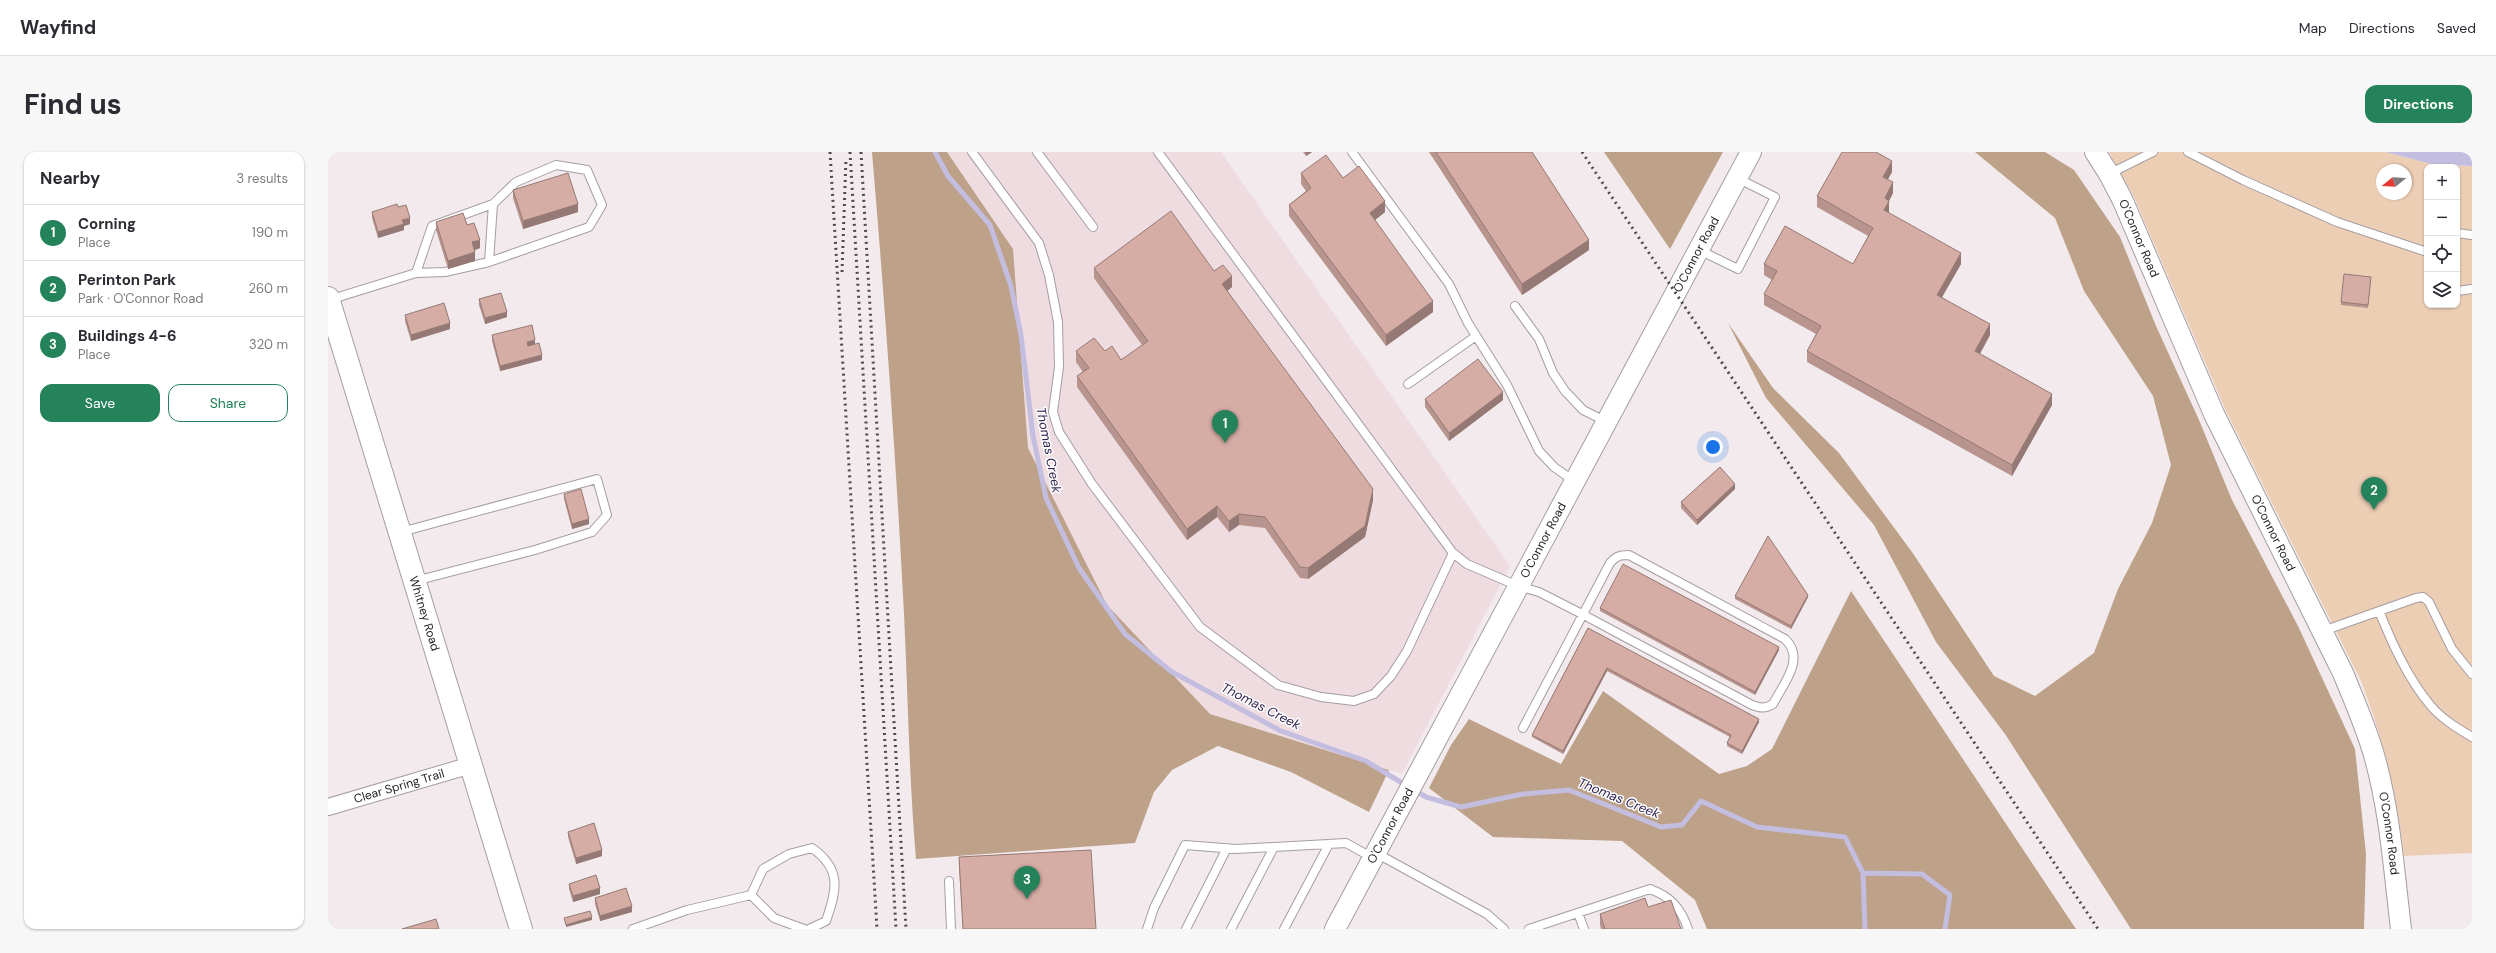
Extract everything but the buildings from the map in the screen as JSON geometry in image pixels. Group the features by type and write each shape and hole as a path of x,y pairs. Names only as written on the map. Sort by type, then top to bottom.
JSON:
{"main road":[{"name":"Whitney Road","path":"328,299 521,929"}],"street":[{"name":"O'Connor Road","path":"1335,929 1751,152"},
{"name":"O'Connor Road","path":"2095,152 2109,174 2214,414 2322,632 2360,714 2374,755 2388,825 2402,929"},
{"name":"Clear Spring Trail","path":"328,807 471,765"}],"lane":[{"path":"972,152 1039,243 1049,275 1058,322 1059,367 1053,412 1059,432 1092,484 1200,627 1230,652 1278,685 1321,697 1354,701 1374,694 1391,676 1407,651 1453,553"},
{"path":"1037,152 1093,227"},
{"path":"1158,152 1453,553 1467,564 1518,586 1539,592 1582,614 1759,707 1766,708 1772,704 1794,662 1795,654 1792,646 1785,639 1629,555 1616,557 1610,562 1582,614 1523,728"},
{"path":"1352,152 1449,284 1476,336 1507,386 1539,451 1554,467 1574,481"},
{"path":"2109,174 2153,152"},
{"path":"2188,152 2243,180 2337,222 2424,251"},
{"path":"328,299 416,273 445,272 490,262 589,227 602,205 587,170 556,165 516,182 493,204 432,226 416,273"},
{"path":"1699,249 1738,269 1775,197 1737,177"},
{"path":"490,262 493,204"},
{"path":"2460,233 2472,235"},
{"path":"2460,291 2472,289"},
{"path":"1515,306 1539,339 1553,373 1565,391 1583,410 1607,422"},
{"path":"1408,384 1476,336"},
{"path":"400,532 597,479 607,515 592,532 535,550 415,581"},
{"path":"2322,632 2416,598 2423,597 2429,602 2452,649 2472,674"},
{"path":"2379,611 2396,648 2431,706 2451,725 2472,737"},
{"path":"1147,929 1154,908 1185,845 1227,848 1346,843 1374,855 1487,914 1504,929"},
{"path":"1284,929 1329,844"},
{"path":"1231,929 1274,847"},
{"path":"751,895 763,869 789,854 812,848 826,858 834,875 835,896 826,921 809,929"},
{"path":"1186,929 1227,848"},
{"path":"949,880 952,929"},
{"path":"1529,929 1650,889 1665,895 1683,914 1688,929"},
{"path":"633,929 687,910 751,895"},
{"path":"751,895 774,918 804,929"},
{"path":"1578,913 1584,929"}],"shaded area":[{"path":"872,152 947,152 1013,249 1028,448 1107,605 1210,714 1389,770 1369,812 1291,772 1218,746 1172,770 1154,792 1135,843 916,859 897,498 886,325"},
{"path":"947,152 1221,152 1510,566 1402,774 1210,714 1107,605 1028,448 1013,249"},
{"path":"1604,152 1723,152 1670,249"},
{"path":"1975,152 2045,152 2074,170 2120,237 2156,326 2199,420 2232,500 2298,626 2355,749 2366,854 2364,929 2131,929 2005,734 1936,642 1874,525 1766,398 1728,323 1773,388 1839,453 1912,552 1994,676 2035,696 2094,653 2118,589 2152,523 2171,465 2153,396 2084,291 2055,218"},
{"path":"2109,152 2386,152 2431,164 2424,164 2424,308 2460,308 2460,165 2472,166 2472,853 2404,856 2401,832 2388,766 2376,723 2360,679 2226,411 2134,197"},
{"path":"2386,152 2472,152 2472,166 2460,165 2460,164 2431,164"},
{"path":"1851,591 2076,929 1707,929 1695,900 1622,841 1493,837 1429,788 1451,745 1469,719 1561,764 1603,691 1719,774 1747,766 1772,749"}],"waterway":[{"name":"Thomas Creek","path":"935,152 948,176 990,225 1011,286 1021,335 1033,436 1046,498 1079,568 1125,634 1172,672 1281,731 1366,761 1407,786"},
{"name":"Thomas Creek","path":"1414,790 1426,797 1461,807 1523,794 1569,790 1661,827 1682,825 1701,801 1757,827 1845,837 1863,873 1865,929"},
{"path":"1863,873 1922,874 1950,895 1945,929"}],"railway":[{"path":"830,152 877,929"},
{"path":"850,152 896,929"},
{"path":"861,152 906,929"},
{"path":"1582,152 2098,929"},
{"path":"842,272 846,158"}],"place":[{"name":"Corning","path":"1225,443"},
{"name":"Perinton Park","path":"2374,510"},
{"name":"Buildings 4-6","path":"1027,899"}]}
